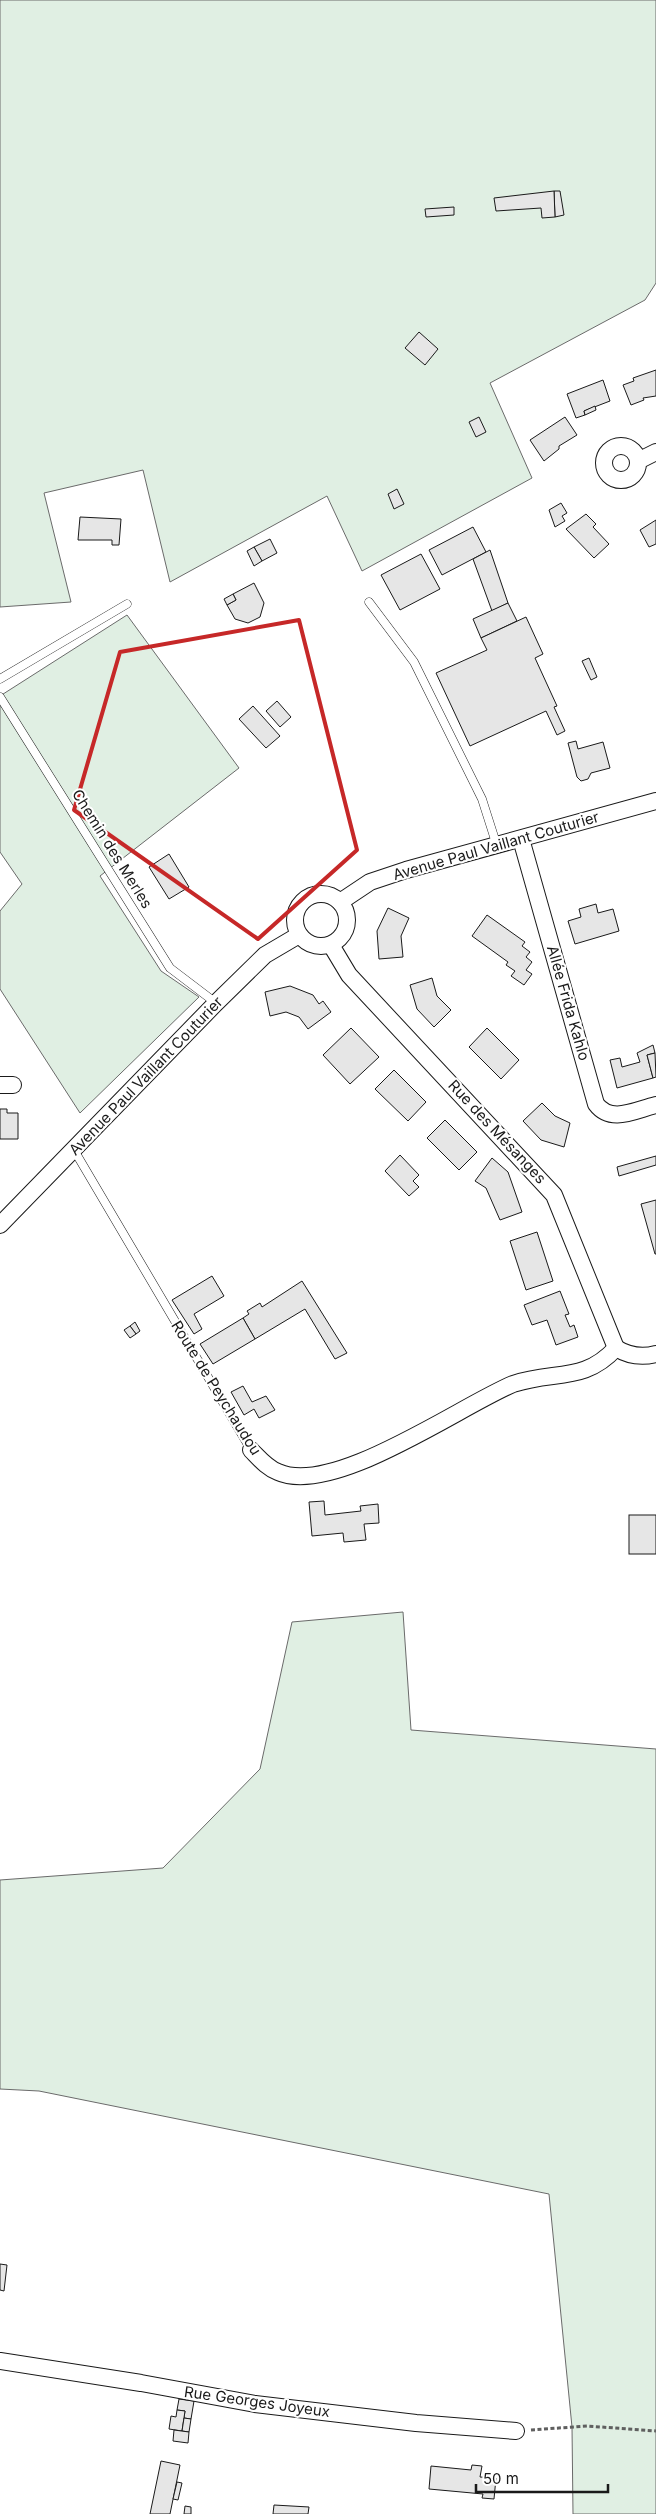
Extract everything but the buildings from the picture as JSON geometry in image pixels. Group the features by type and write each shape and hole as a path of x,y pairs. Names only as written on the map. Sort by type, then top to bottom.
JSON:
{"street":[{"path":"638,461 656,452"},
{"name":"Avenue Paul Vaillant Couturier","path":"340,902 370,882 656,801"},
{"name":"Allée Frida Kahlo","path":"521,839 596,1104 603,1112 611,1115 620,1115 656,1104"},
{"path":"316,894 333,897 340,902 344,908 347,922 342,936 331,945 310,944 299,935 294,918 301,902 316,894"},
{"name":"Avenue Paul Vaillant Couturier","path":"0,1226 265,955 299,935"},
{"name":"Rue des Mésanges","path":"331,945 349,975 554,1195 616,1348"},
{"path":"616,1348 626,1354 636,1356 656,1354"},
{"name":"Route de Peychaudou","path":"251,1450 266,1465 278,1473 292,1476 311,1476 336,1470 390,1450 513,1384 530,1379 581,1372 593,1368 604,1362 616,1348"},
{"name":"Rue Georges Joyeux","path":"0,2361 141,2383 255,2404 516,2431"}],"lane":[{"path":"369,602 414,662 482,799 497,846"},
{"path":"0,679 127,604"},
{"name":"Chemin des Merles","path":"0,696 170,968 216,1003"},
{"name":"Route de Peychaudou","path":"74,1150 251,1450"}],"path":[{"path":"516,2431 587,2426 656,2431"}],"highlighted area":[{"path":"299,620 357,850 258,939 74,810 120,652"}],"green space":[{"path":"0,0 656,0 656,283 645,300 490,383 532,478 362,571 327,496 170,582 143,470 44,493 71,602 0,607"},
{"path":"127,615 239,768 100,876 161,971 199,997 80,1113 0,989 0,911 22,884 0,852 0,696"},
{"path":"403,1612 411,1730 656,1749 656,2514 573,2514 572,2427 549,2194 39,2091 0,2089 0,1880 163,1868 260,1769 292,1622"}]}
